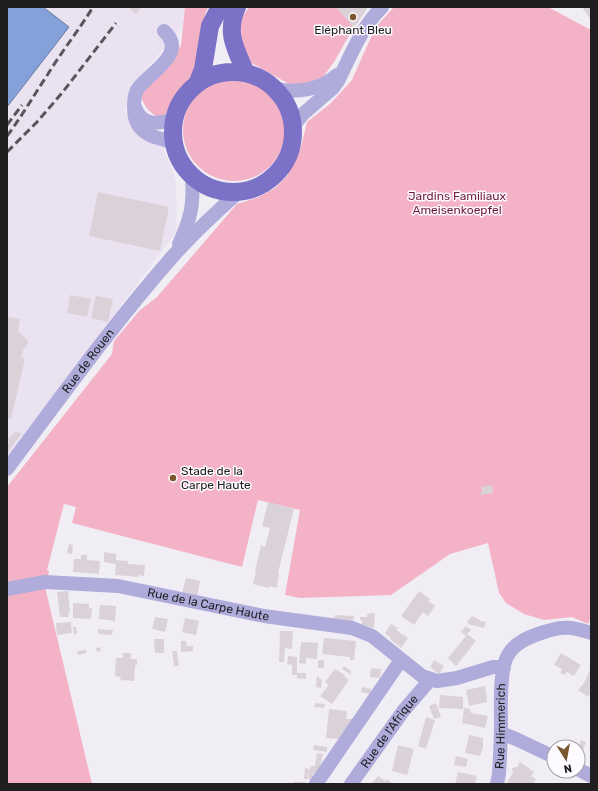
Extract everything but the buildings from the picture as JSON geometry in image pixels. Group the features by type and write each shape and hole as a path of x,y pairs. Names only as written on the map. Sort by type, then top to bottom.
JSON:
{"main road":[{"path":"197,84 203,69 210,26 220,7"},
{"path":"237,7 232,22 232,38 233,45 246,73"},
{"path":"232,72 246,73 266,81 283,98 289,109 293,126 291,148 288,157 270,180 259,186 238,192 227,192 204,185 192,176 178,156 173,131 178,107 184,97 197,84 208,77 219,74 232,72"}],"street":[{"path":"293,126 306,111 333,88 344,70 361,33 372,16 382,7"},
{"path":"164,31 168,34 172,48 166,61 136,91 134,99 134,114 138,127 146,133 174,142"},
{"path":"276,90 287,91 312,88 334,78 344,70"},
{"path":"134,105 139,116 146,121 153,123 175,119"},
{"name":"Rue de Rouen","path":"173,255 191,215 194,195 192,176"},
{"name":"Rue de Rouen","path":"7,469 90,357 173,255 238,192"},
{"name":"Rue de la Carpe Haute","path":"7,589 45,582 118,586 264,616 352,628 372,636 400,660 430,680"},
{"path":"430,680 438,681 457,678 492,667 504,668 507,655 521,642 564,627 578,628 591,633"},
{"path":"316,784 400,660"},
{"name":"Rue Himmerich","path":"497,784 499,774 502,683 504,668"},
{"name":"Rue de l'Afrique","path":"351,784 404,710 430,680"},
{"path":"501,733 546,753"}],"shaded area":[{"path":"7,7 185,7 182,28 138,78 132,89 125,112 139,133 161,141 176,181 177,231 7,457"}],"green space":[{"path":"185,7 208,7 202,33 199,62 191,77 180,88 166,114 158,117 146,108 140,93 173,59 181,45"},
{"path":"249,7 368,7 323,77 304,84 289,84 250,62 243,51 239,22"},
{"name":"Jardins Familiaux Ameisenkoepfel","path":"394,7 548,7 591,30 591,617 588,624 572,617 544,620 524,614 506,603 499,593 488,543 450,554 391,595 300,598 285,595 300,510 258,500 242,567 72,523 76,507 64,504 47,570 49,571 48,576 7,584 7,487 112,354 114,341 139,311 157,297 237,204 259,197 275,188 287,176 301,147 307,122 331,103 352,80 375,28"},
{"path":"234,79 253,83 270,94 281,111 285,130 281,149 270,166 253,177 234,181 215,177 198,166 187,149 183,130 187,111 198,94 215,83"},
{"path":"45,587 92,784 7,784 7,595"}],"water":[{"path":"7,7 43,7 69,27 7,107"}],"railway":[{"path":"7,136 93,7"},
{"path":"7,152 37,122 62,93 116,23"},
{"path":"7,125 22,105"}],"place":[{"name":"Eléphant Bleu","path":"353,17"},
{"name":"Stade de la Carpe Haute","path":"173,478"}]}
